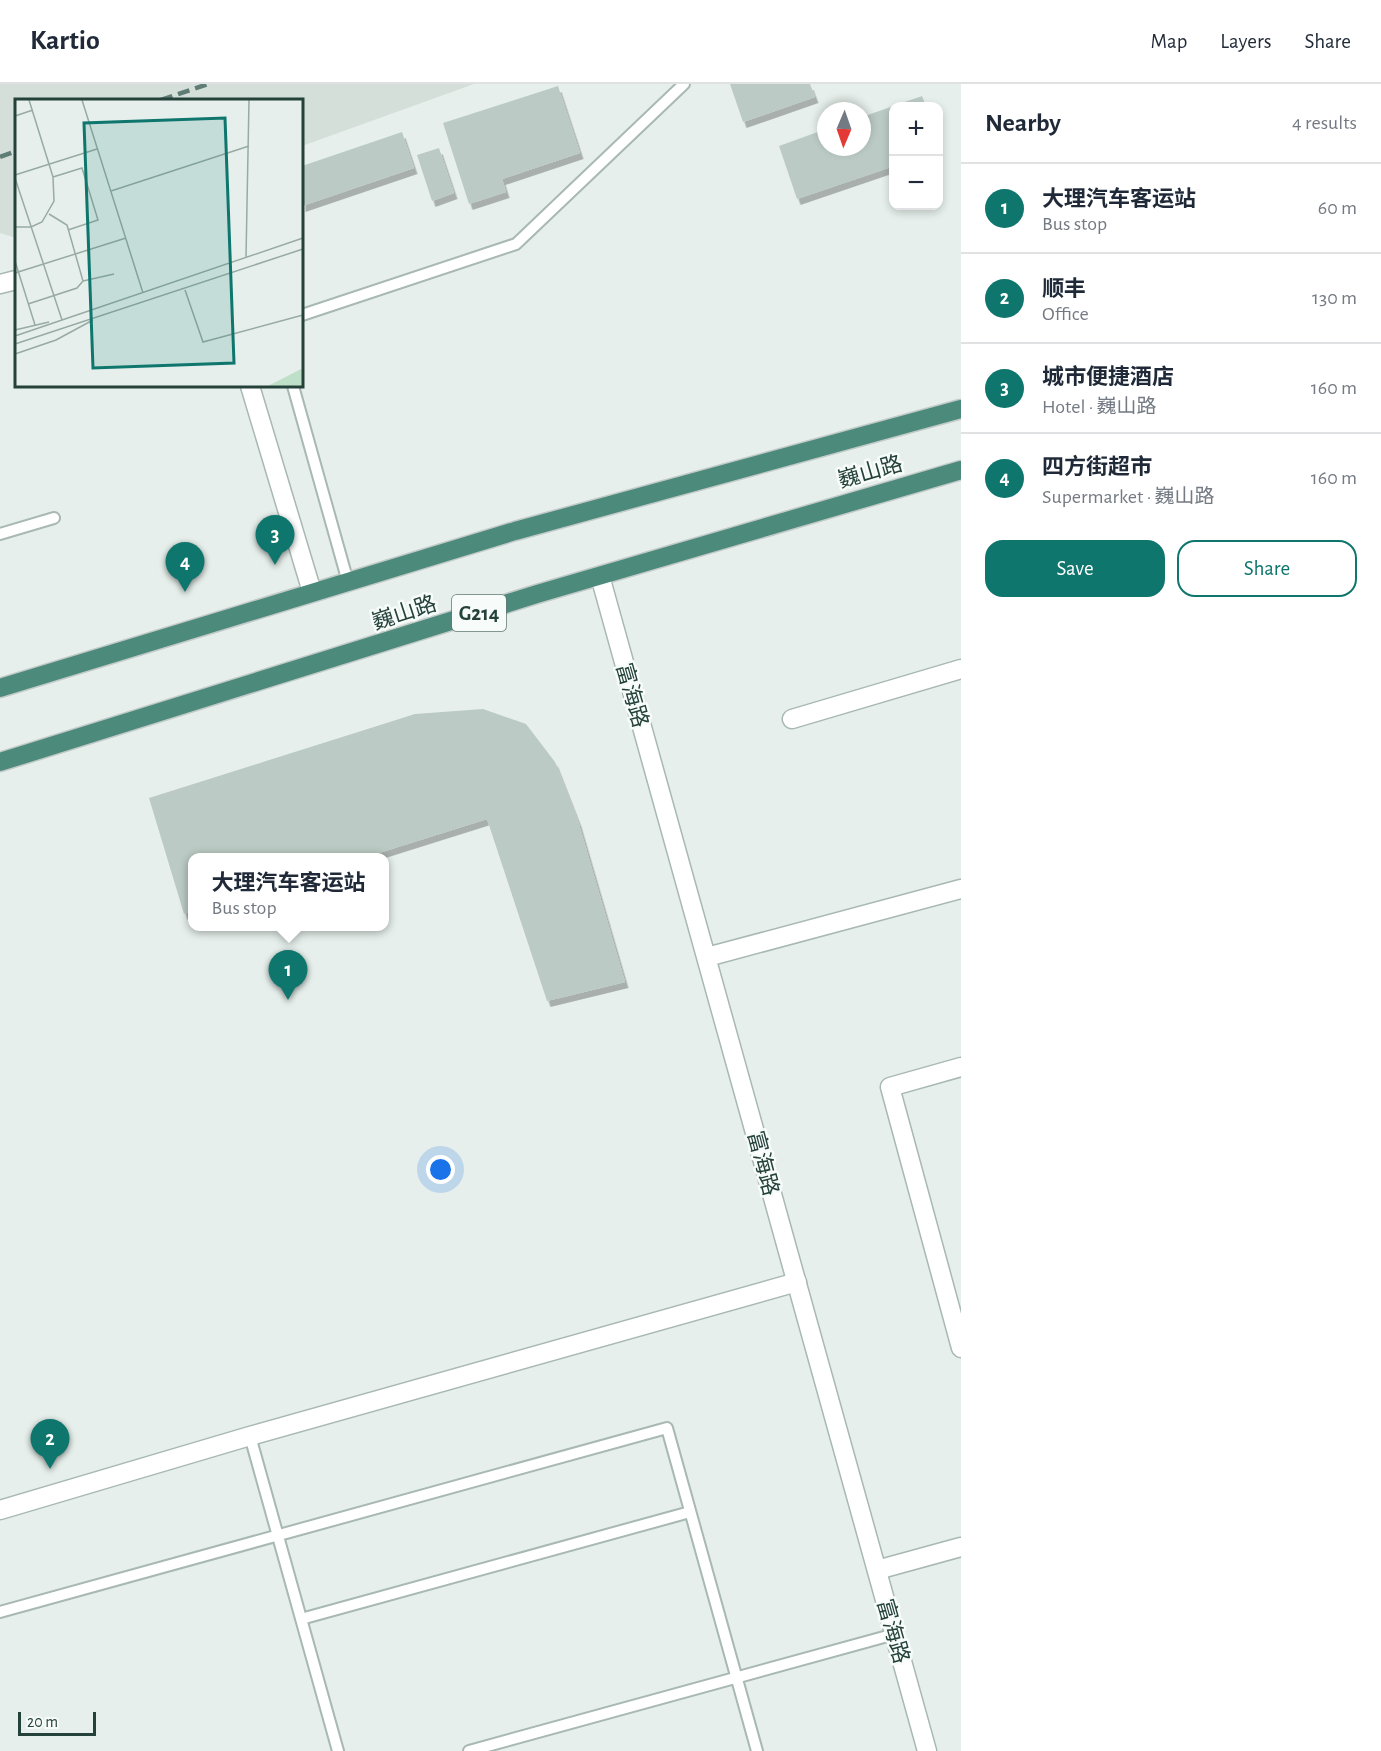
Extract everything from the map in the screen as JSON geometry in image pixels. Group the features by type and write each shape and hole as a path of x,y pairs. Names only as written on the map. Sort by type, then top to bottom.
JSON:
{"highway":[{"name":"巍山路","path":"0,688 596,507 961,409"},
{"name":"巍山路","path":"0,762 600,576 961,470"}],"street":[{"path":"0,284 15,280"},
{"path":"250,387 312,592"},
{"name":"富海路","path":"600,576 927,1751"},
{"path":"792,718 961,669"},
{"path":"707,957 961,889"},
{"path":"961,1067 890,1087 961,1348"},
{"path":"0,1510 250,1436 797,1282"},
{"path":"877,1570 961,1547"}],"lane":[{"path":"303,315 516,244 684,84"},
{"path":"293,387 348,582"},
{"path":"0,534 54,518"},
{"path":"0,1612 667,1428 757,1751"},
{"path":"250,1436 338,1751"},
{"path":"301,1619 690,1512"},
{"path":"469,1751 895,1634"}],"shaded area":[{"path":"0,84 474,84 303,146 303,99 15,99 15,238 0,233"}],"building":[{"path":"730,84 810,84 815,97 743,122"},
{"path":"558,86 580,153 502,179 506,192 469,204 443,123"},
{"path":"922,96 924,102 905,102"},
{"path":"889,108 889,168 797,199 779,146 817,132 817,156 871,156 871,114"},
{"path":"402,132 414,168 303,206 303,166"},
{"path":"439,148 454,193 432,201 417,155"},
{"path":"483,709 526,724 555,762 578,821 625,982 547,1001 487,819 379,853 188,853 188,912 184,914 149,798 415,714"}],"railway":[{"path":"164,99 208,84"},
{"path":"0,157 15,151"}],"place":[{"name":"城市便捷酒店","path":"275,565"},
{"name":"四方街超市","path":"185,592"},
{"name":"大理汽车客运站","path":"288,1000"},
{"name":"顺丰","path":"50,1469"}]}
